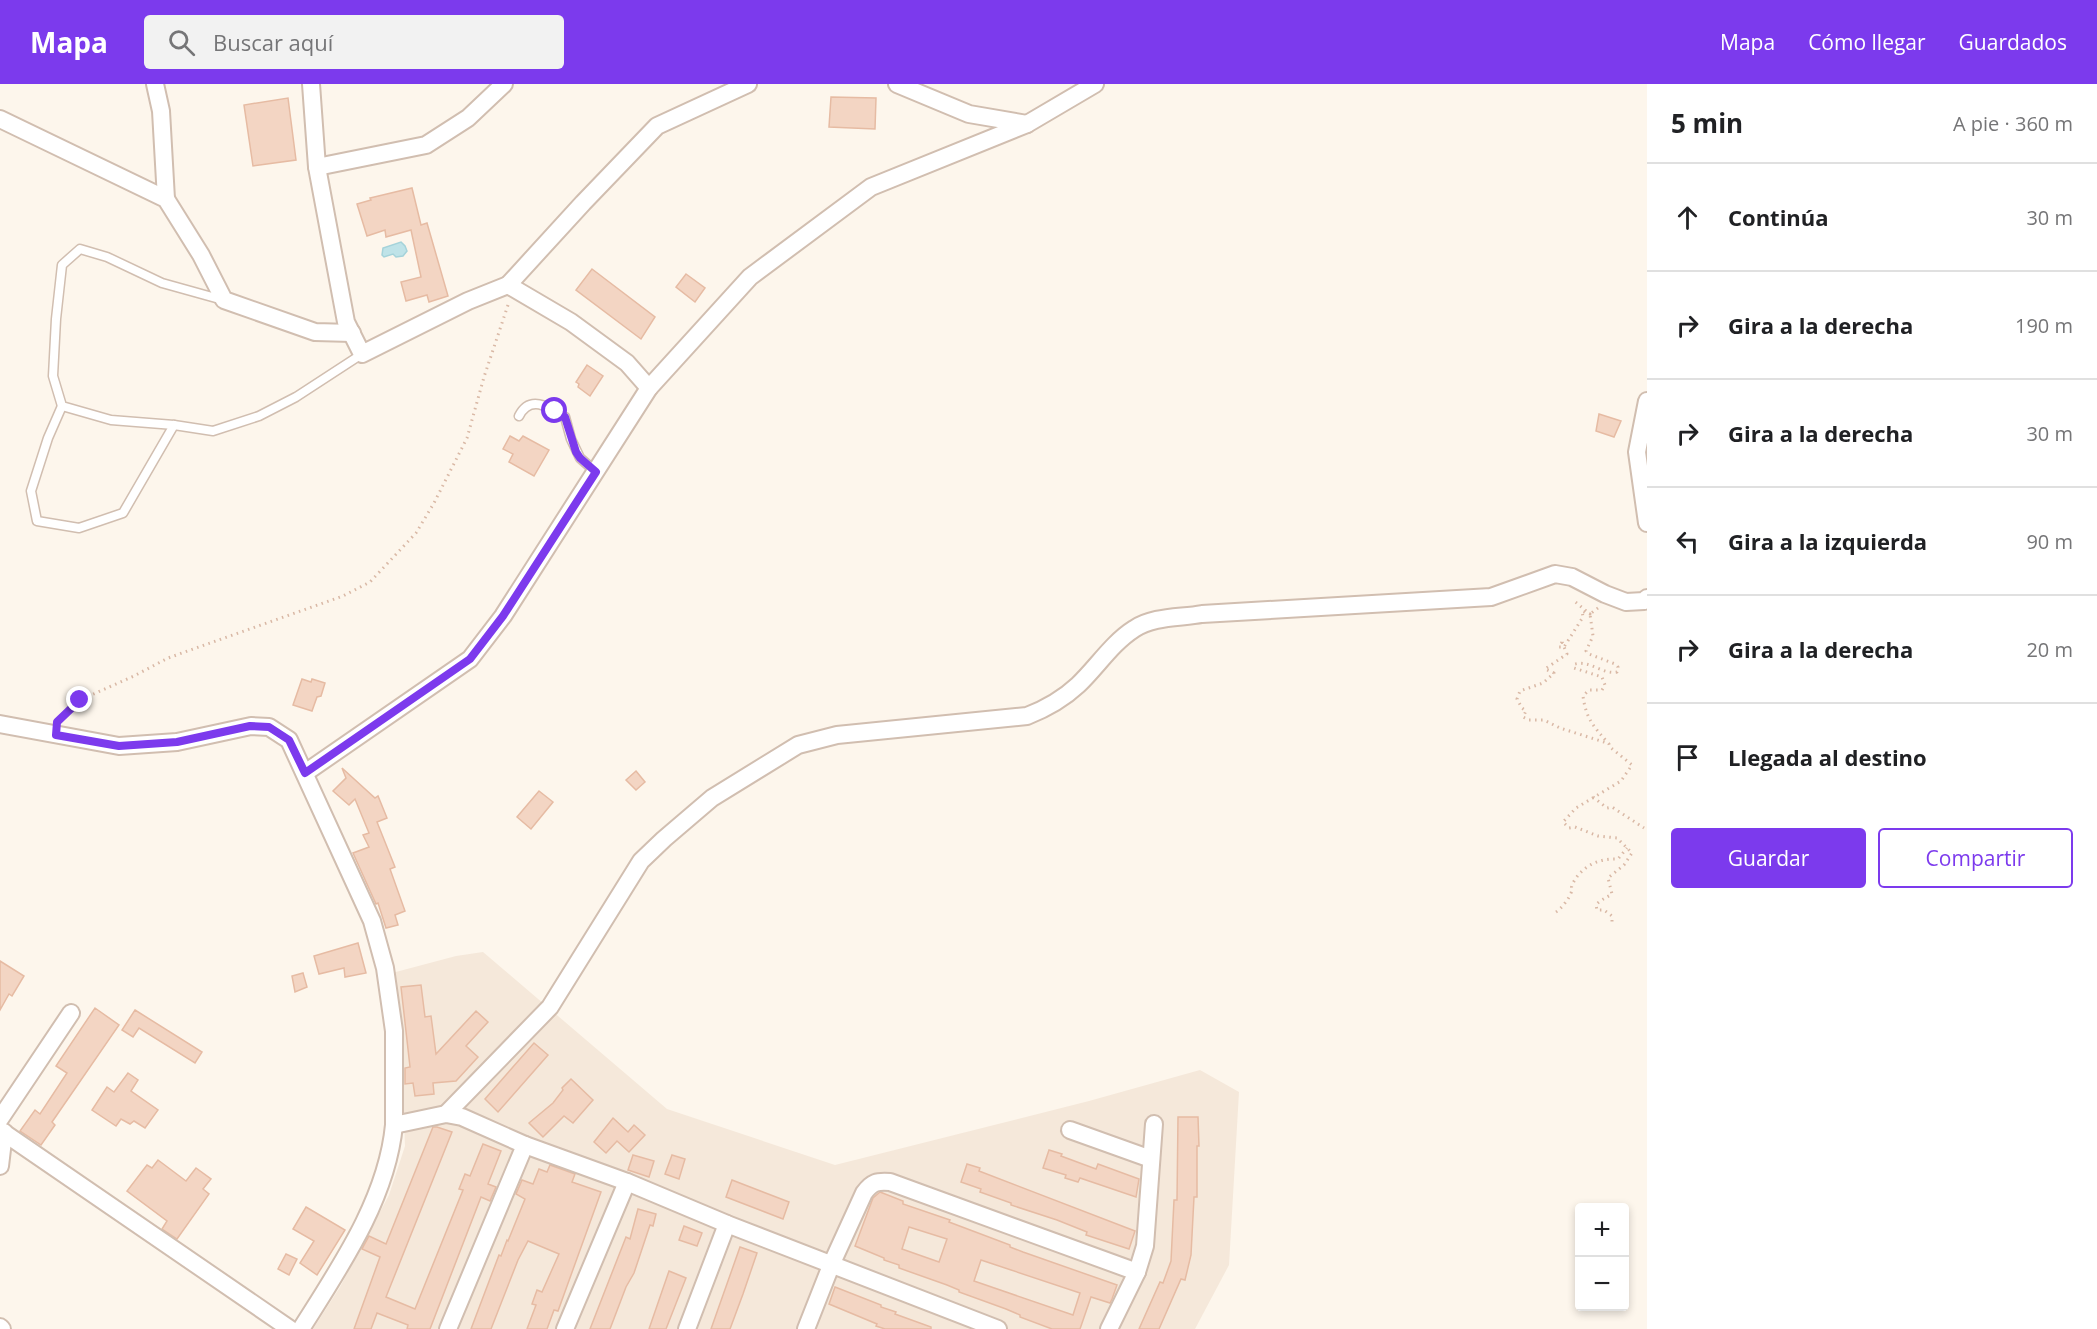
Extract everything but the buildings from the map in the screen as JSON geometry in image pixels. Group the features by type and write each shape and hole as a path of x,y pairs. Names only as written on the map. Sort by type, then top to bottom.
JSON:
{"street":[{"path":"155,84 161,111 166,199 201,255 224,300 315,332 352,333"},
{"path":"311,84 317,167 346,322 362,354 468,301 511,287 583,203 657,126 748,84"},
{"path":"317,167 426,145 468,118 504,84"},
{"path":"897,84 969,114 1027,124"},
{"path":"305,773 470,659 503,616 649,388 750,277 871,187 1027,124 1095,84"},
{"path":"0,119 166,199"},
{"path":"511,287 571,322 627,363 649,388"},
{"path":"1647,401 1637,452 1647,523"},
{"path":"446,1114 550,1007 641,861 712,798 798,745 837,735 1026,716 1048,707 1077,687 1135,628 1159,619 1202,614 1491,597 1556,574 1572,577 1626,602 1644,601 1647,598"},
{"path":"0,724 119,746 177,742 250,726 269,727 289,740 372,921 385,968 394,1031 394,1125 387,1162 378,1190 361,1228 301,1329"},
{"path":"0,1166 1,1127 71,1013"},
{"path":"394,1125 446,1114 462,1117 525,1145 627,1182 727,1224 998,1329"},
{"path":"1109,1329 1137,1272 1145,1246 1154,1124"},
{"path":"1,1127 290,1329"},
{"path":"1070,1130 1151,1160"},
{"path":"448,1329 525,1145"},
{"path":"806,1329 832,1263 864,1193 870,1185 878,1181 890,1182 1137,1272"},
{"path":"565,1329 627,1182"},
{"path":"687,1329 727,1224"}],"lane":[{"path":"174,425 123,513 79,528 37,521 31,491 48,438 62,406 53,376 62,265 80,249 107,257 162,283 224,300"},
{"path":"62,406 111,420 213,431 259,416 296,397 362,354"},
{"path":"519,416 531,404 540,403 565,417 576,452 596,472"}],"path":[{"path":"56,735 57,722 80,700 168,658 344,596 370,582 416,533 467,438 511,287"},
{"path":"1573,600 1590,614 1593,636 1586,651 1617,667 1617,672 1612,673 1584,663 1575,664 1574,668 1602,677 1605,685 1602,690 1589,690 1583,696 1585,710 1591,724 1610,747 1632,765 1621,781 1576,808 1563,822 1569,828 1575,827 1598,836 1617,838 1632,853 1624,865 1608,878 1612,894 1596,905 1597,910 1604,910 1612,916 1612,924"},
{"path":"1590,614 1582,611 1583,616 1564,647 1567,654 1545,669 1554,673 1543,683 1520,691 1517,699 1526,711 1523,717 1529,720 1544,720 1560,728 1609,744"},
{"path":"1593,797 1607,808 1612,807 1644,828"},
{"path":"1556,912 1571,893 1572,884 1586,868 1604,858 1618,859 1627,848"}],"shaded area":[{"path":"483,952 667,1109 835,1165 1089,1101 1200,1070 1239,1092 1229,1265 1195,1329 313,1329 340,1287 389,1195 405,1146 403,1095 392,973 456,956"}],"water":[{"path":"401,242 407,251 403,256 396,257 393,254 384,257 382,255 383,248"}],"route":[{"path":"80,700 57,722 56,735 119,746 177,742 250,726 269,727 289,740 305,773 470,659 503,616 596,472 580,458 571,439 565,417 555,411"}]}
